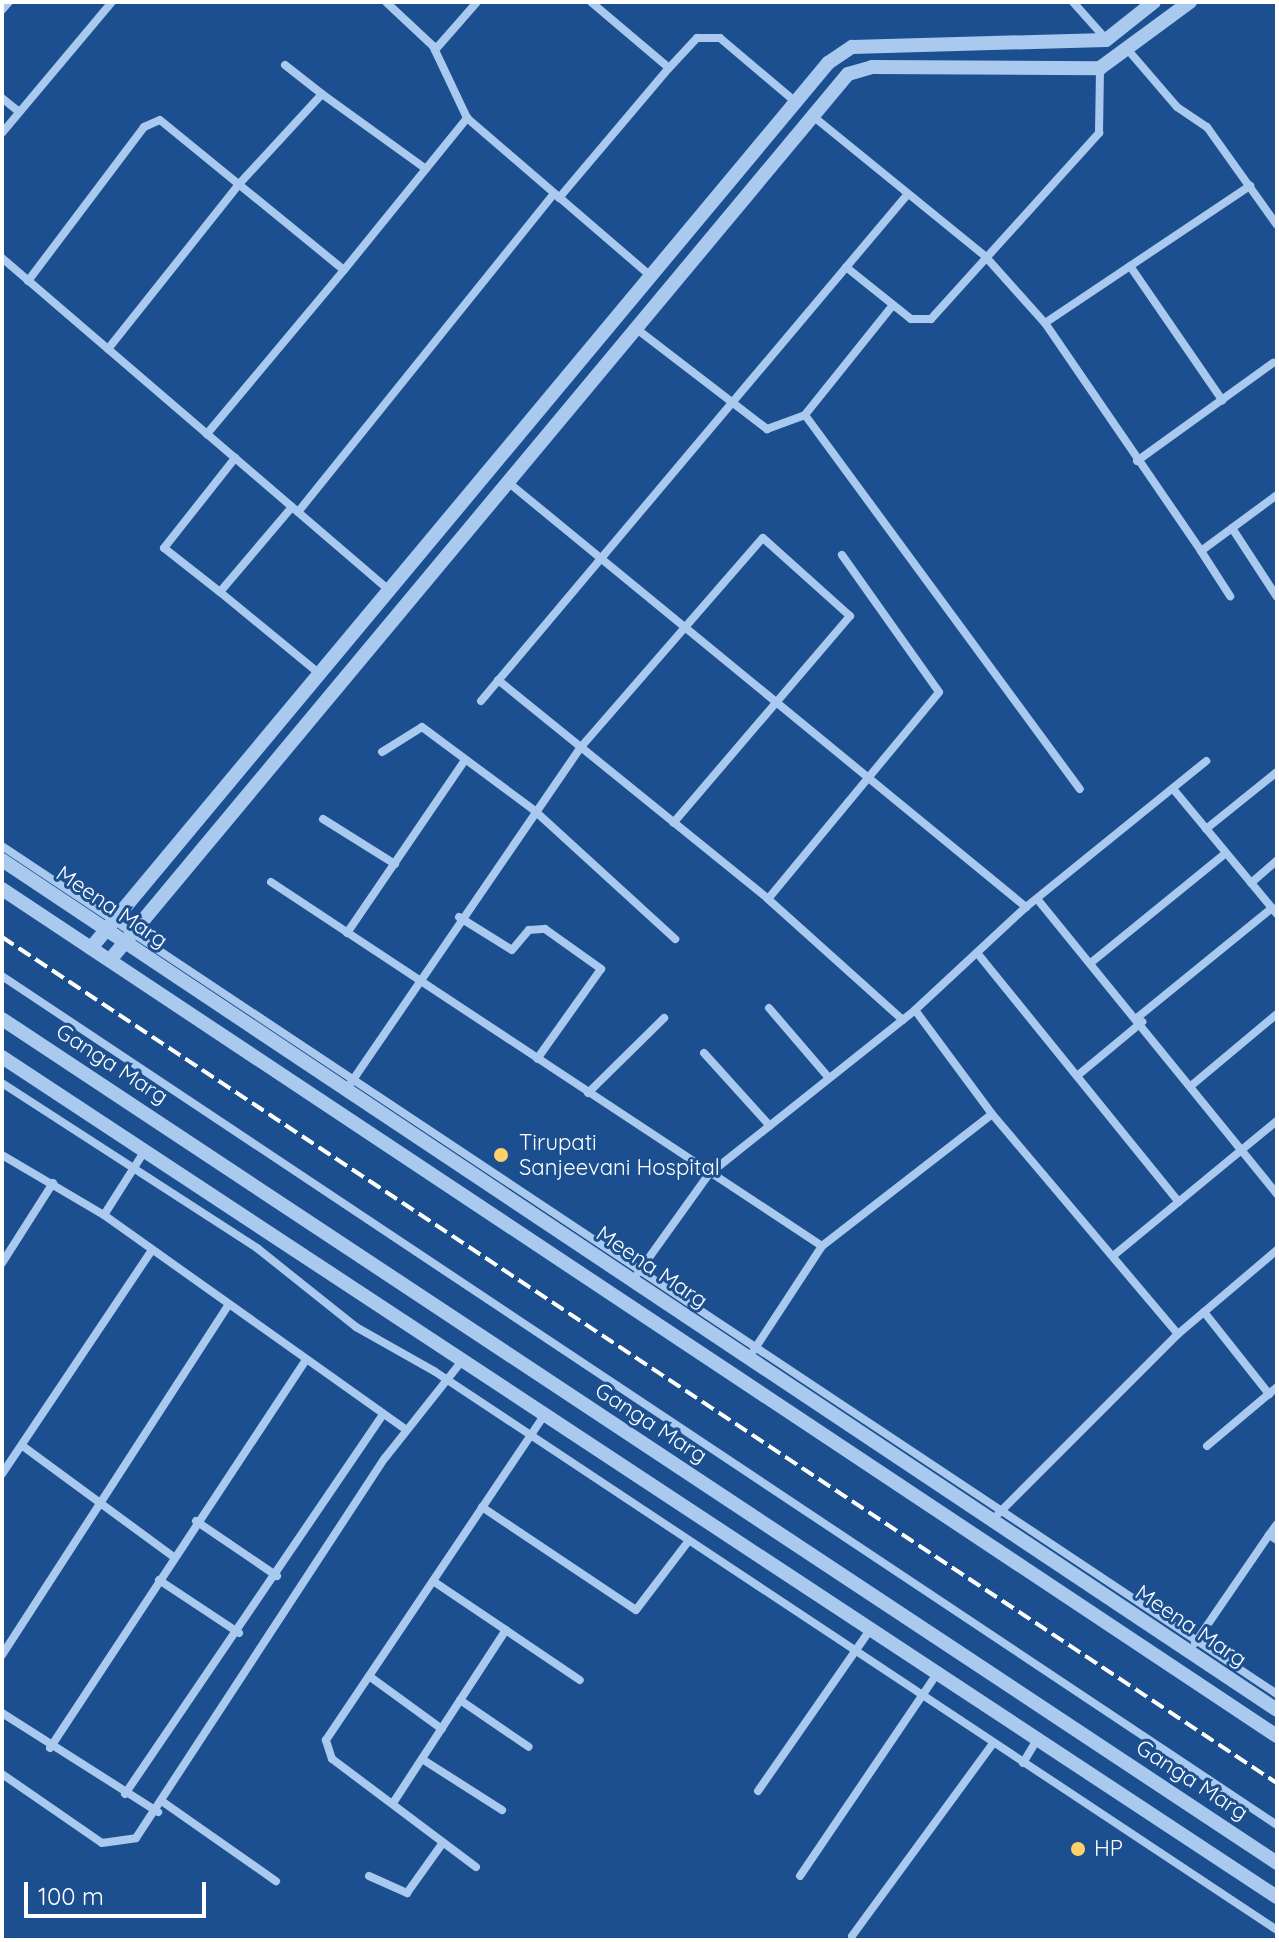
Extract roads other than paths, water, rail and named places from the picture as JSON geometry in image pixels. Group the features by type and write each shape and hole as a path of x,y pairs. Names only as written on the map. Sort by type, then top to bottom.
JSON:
{"street":[{"path":"2,10 9,2"},
{"path":"2,133 112,2"},
{"path":"386,2 435,50 467,118 652,277"},
{"path":"435,50 477,2"},
{"path":"591,2 669,68"},
{"path":"1073,2 1106,40"},
{"path":"91,948 798,104 828,63 852,47 1106,40 1154,2"},
{"path":"110,960 638,330 848,74 872,67 1100,68 1190,2"},
{"path":"220,592 295,510 556,196 692,42 712,34 985,256 1045,323 1230,596"},
{"path":"1128,50 1177,107 1207,127 1274,214 1277,225"},
{"path":"285,65 426,169"},
{"path":"846,267 911,319 931,319 1099,133 1100,68"},
{"path":"108,349 240,183 322,94"},
{"path":"2,98 19,112"},
{"path":"207,434 467,118"},
{"path":"28,281 151,122 170,122 344,270"},
{"path":"1045,323 1250,186"},
{"path":"481,701 907,195"},
{"path":"2,258 390,591"},
{"path":"1130,266 1222,400"},
{"path":"638,330 730,404 771,430 805,415 893,305"},
{"path":"1137,461 1276,364"},
{"path":"805,415 1080,789"},
{"path":"235,458 164,548 320,674"},
{"path":"509,483 1026,907"},
{"path":"1201,551 1277,495"},
{"path":"1232,528 1277,597"},
{"path":"333,1109 416,978 581,747 756,541 769,540 850,616 779,706 673,823"},
{"path":"768,899 939,692 842,555"},
{"path":"498,680 768,899 903,1020"},
{"path":"382,752 415,725 535,811 675,939"},
{"path":"347,933 465,760"},
{"path":"618,1302 709,1174 903,1020 1026,907 1206,761"},
{"path":"1206,829 1277,772"},
{"path":"1077,1076 1140,1020 1275,911 1174,790"},
{"path":"323,819 395,864"},
{"path":"2,846 109,924"},
{"path":"1093,961 1226,853"},
{"name":"Meena Marg","path":"2,860 109,924 1193,1645 1277,1710"},
{"path":"1251,883 1277,860"},
{"path":"271,882 822,1246"},
{"name":"Meena Marg","path":"2,889 618,1302 1277,1736"},
{"path":"1038,900 1093,961 1277,1194"},
{"path":"459,917 512,950 529,930 545,929 601,969 537,1059"},
{"path":"978,954 1179,1202"},
{"path":"2,976 1277,1825"},
{"path":"769,1008 829,1078"},
{"path":"915,1010 992,1114 1178,1334"},
{"path":"1192,1085 1277,1014"},
{"path":"588,1093 664,1018"},
{"name":"Ganga Marg","path":"2,1019 1277,1863"},
{"path":"704,1053 770,1126"},
{"path":"2,1057 543,1417 1277,1897"},
{"path":"2,1083 531,1435 687,1543 1277,1930"},
{"path":"736,1380 822,1246 992,1114"},
{"path":"1113,1256 1277,1121"},
{"path":"104,1215 144,1152"},
{"path":"2,1155 104,1215 150,1253 405,1429"},
{"path":"2,1263 53,1183"},
{"path":"997,1515 1178,1334 1277,1250"},
{"path":"2,1474 24,1447 150,1253"},
{"path":"2,1655 227,1307"},
{"path":"1204,1312 1269,1394"},
{"path":"50,1748 196,1521 305,1362"},
{"path":"2,1774 102,1843 136,1838 158,1812 405,1429 461,1362"},
{"path":"1207,1446 1277,1387"},
{"path":"125,1794 239,1633 383,1415"},
{"path":"395,1800 325,1747 369,1676 543,1417"},
{"path":"24,1447 174,1557"},
{"path":"482,1507 636,1610 687,1543"},
{"path":"196,1521 277,1576"},
{"path":"1277,1524 1273,1538 1193,1645 1277,1694"},
{"path":"159,1580 239,1633"},
{"path":"433,1581 580,1680"},
{"path":"476,1867 394,1810 395,1800 506,1630"},
{"path":"758,1791 869,1631"},
{"path":"800,1876 936,1675"},
{"path":"369,1676 442,1729"},
{"path":"460,1700 529,1747"},
{"path":"2,1713 50,1748 158,1812"},
{"path":"1023,1763 1037,1740"},
{"path":"852,1936 993,1743"},
{"path":"422,1759 502,1810"},
{"path":"163,1802 276,1881"},
{"path":"369,1876 407,1893 442,1844"}],"railway":[{"path":"2,937 1277,1783"}],"place":[{"name":"Tirupati Sanjeevani Hospital","path":"501,1155"},
{"name":"HP","path":"1078,1849"}]}
